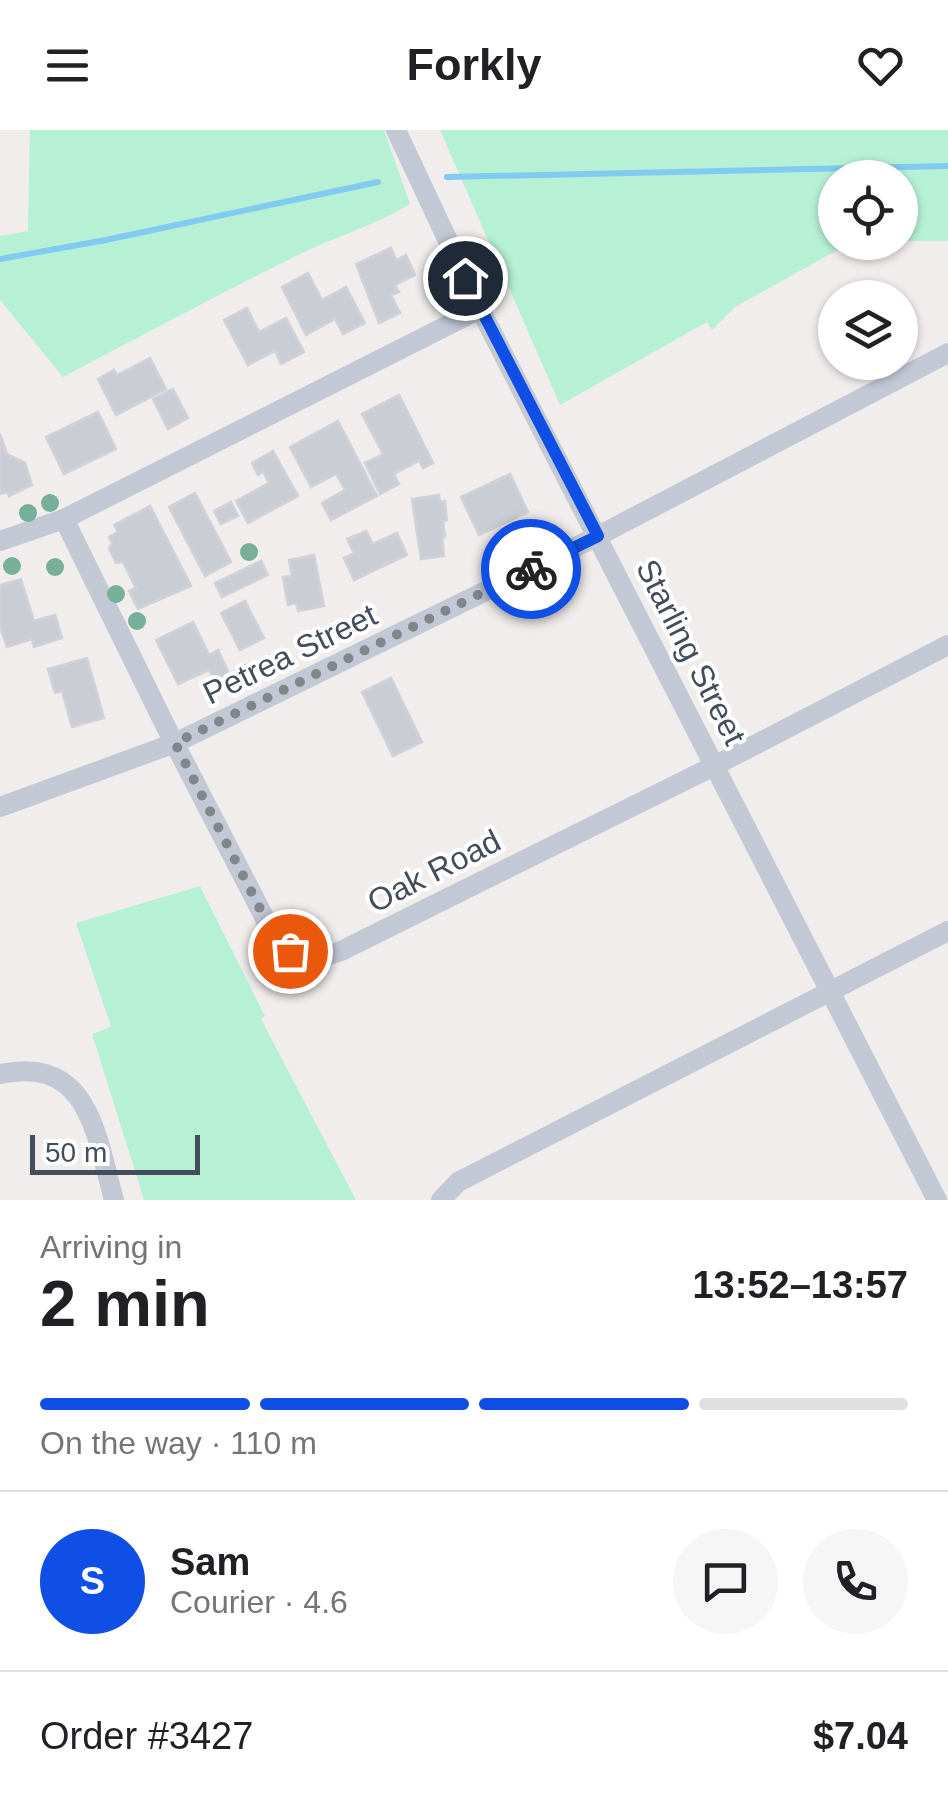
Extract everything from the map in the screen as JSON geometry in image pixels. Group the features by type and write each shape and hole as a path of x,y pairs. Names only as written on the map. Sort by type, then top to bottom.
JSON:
{"street":[{"name":"Starling Street","path":"396,130 480,309 936,1200"},
{"path":"0,542 64,520 480,309"},
{"name":"Petrea Street","path":"0,807 175,743 598,536 948,353"},
{"name":"Oak Road","path":"64,520 275,938 290,951 310,956 341,951 716,765 948,644"},
{"path":"442,1200 458,1182 948,931"},
{"path":"0,1074 34,1070 54,1076 74,1089 94,1128 114,1200"}],"green space":[{"path":"30,130 384,130 410,204 304,252 63,377 0,300 0,236 28,231"},
{"path":"440,130 948,130 948,241 918,241 918,160 818,160 819,260 735,307 712,330 707,322 560,405"},
{"path":"200,886 265,1016 261,1019 356,1200 144,1200 92,1034 111,1027 76,923"}],"building":[{"path":"391,248 396,260 406,255 415,275 395,285 399,292 391,295 400,313 379,323 356,264"},
{"path":"308,273 322,300 346,287 365,323 343,334 335,319 306,335 282,287"},
{"path":"247,308 259,332 286,318 304,352 281,364 275,351 248,365 224,320"},
{"path":"150,358 166,389 116,415 98,379 114,370 117,375"},
{"path":"173,389 188,418 168,429 153,399"},
{"path":"399,395 433,463 423,468 419,461 394,474 399,484 380,494 365,463 383,454 362,414"},
{"path":"98,412 116,449 64,474 46,437"},
{"path":"338,421 377,496 331,520 322,503 345,490 336,474 311,487 290,447"},
{"path":"0,434 7,454 25,463 32,485 9,496 8,492 0,494"},
{"path":"273,451 298,496 248,523 236,501 269,483 263,472 258,475 252,463"},
{"path":"510,474 528,512 479,535 461,497"},
{"path":"195,493 231,562 205,576 169,507"},
{"path":"439,495 440,502 445,501 447,520 443,521 444,556 421,559 412,499"},
{"path":"231,502 238,516 221,524 214,511"},
{"path":"150,506 191,586 138,609 129,591 136,588 123,562 116,563 109,537 118,532 114,525"},
{"path":"366,531 373,544 397,533 407,555 354,580 344,558 354,553 347,539"},
{"path":"314,555 324,606 298,611 296,603 288,605 283,577 292,576 289,560"},
{"path":"261,561 268,575 222,597 215,583"},
{"path":"21,579 34,621 55,615 62,638 34,647 32,639 7,647 0,627 0,585"},
{"path":"245,601 264,638 240,650 221,613"},
{"path":"193,622 209,655 218,650 229,673 214,680 209,670 178,684 156,640"},
{"path":"87,658 104,718 72,727 62,691 55,693 48,669"},
{"path":"391,678 422,742 393,756 362,692"}],"waterway":[{"path":"447,177 948,166"},
{"path":"0,259 378,182"}],"way so far":[{"path":"290,951 275,938 175,743 531,569"}],"route":[{"path":"465,278 598,536 531,569"}]}
